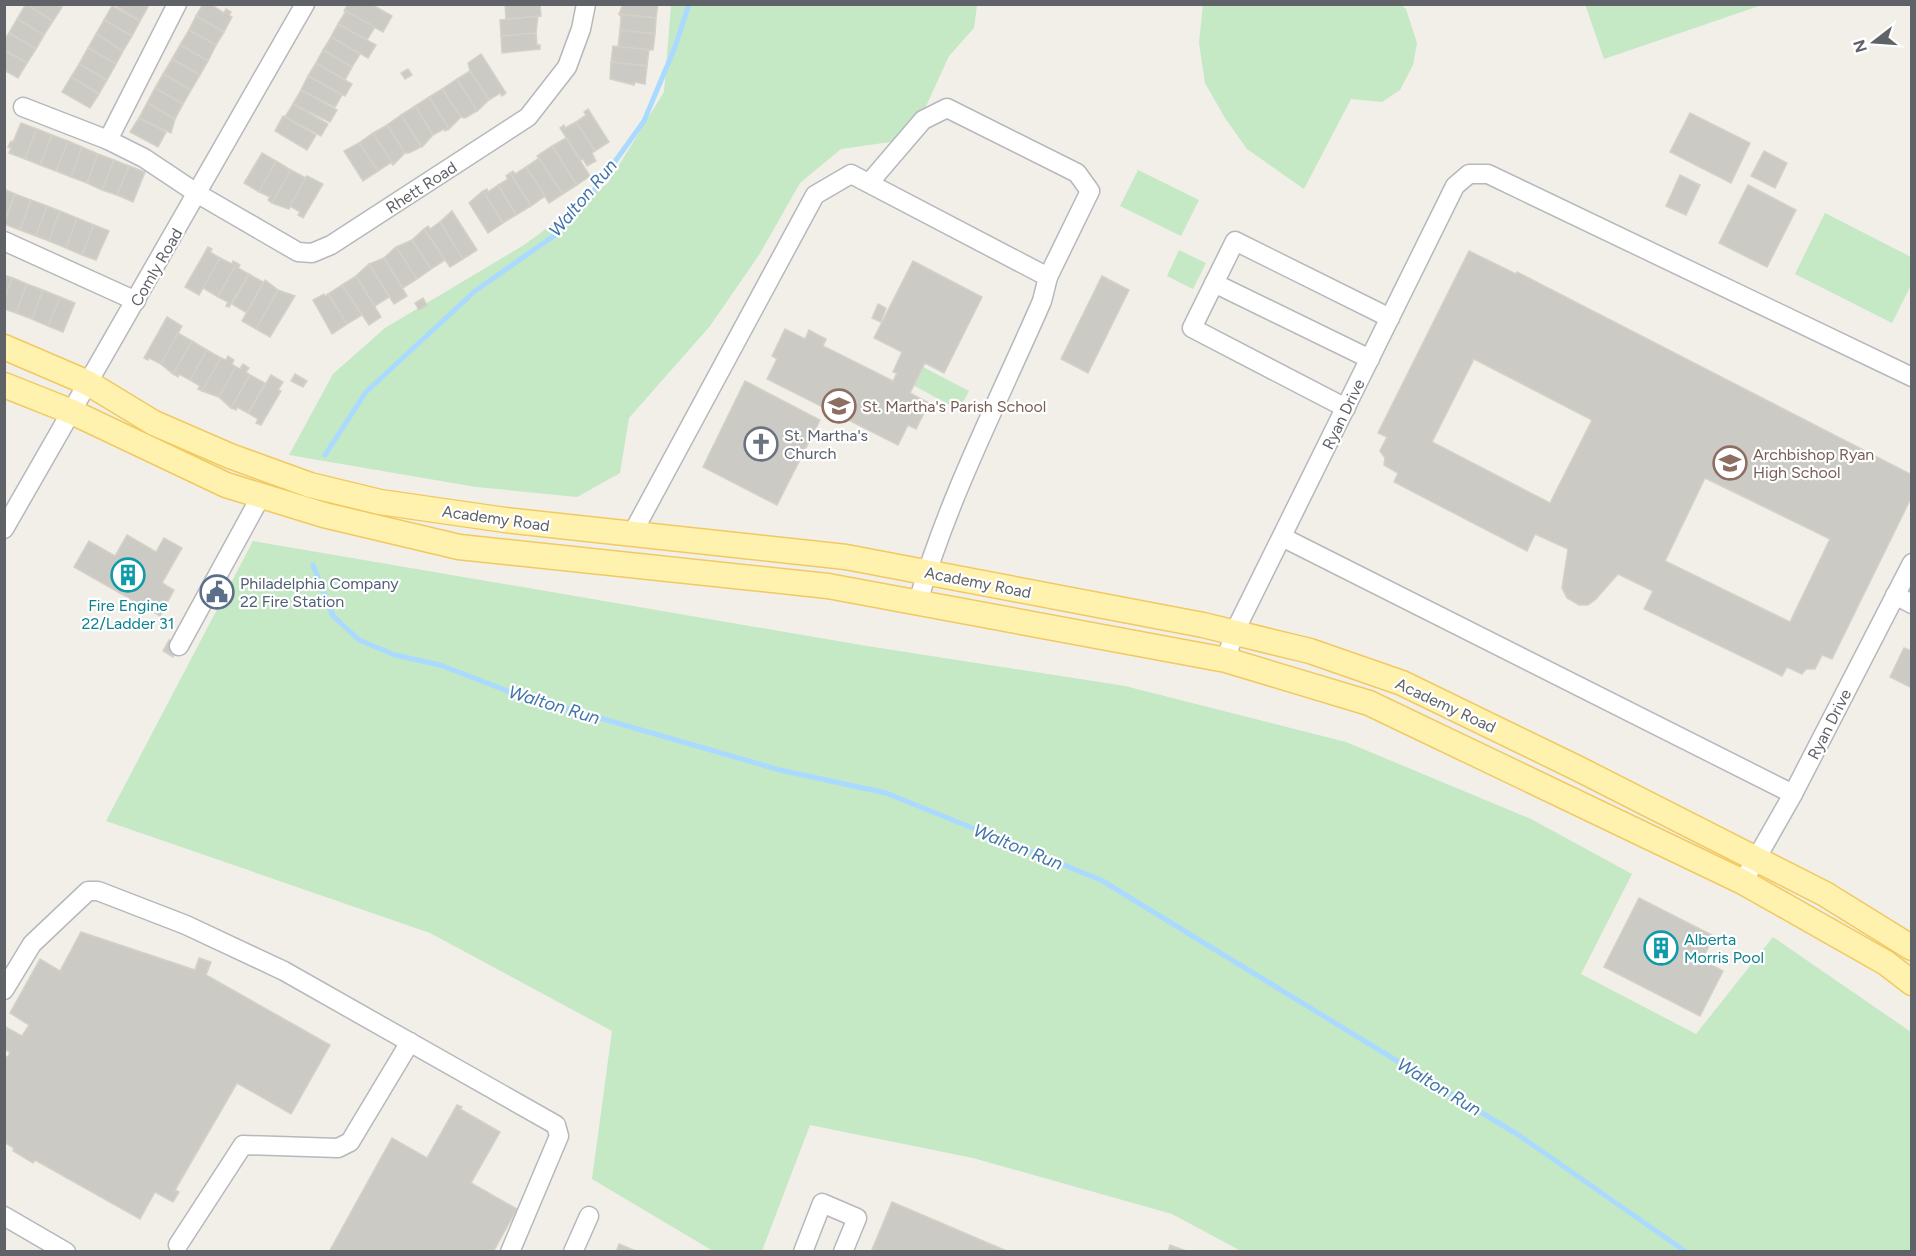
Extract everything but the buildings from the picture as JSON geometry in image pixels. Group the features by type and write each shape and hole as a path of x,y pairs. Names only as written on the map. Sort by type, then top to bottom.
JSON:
{"main road":[{"name":"Academy Road","path":"4,347 88,383 154,423 230,456 310,485 380,502 505,520 846,558 1234,633 1310,651 1402,684 1757,859 1825,894 1911,948"},
{"name":"Academy Road","path":"4,385 72,412 225,484 324,515 459,547 828,586 1226,660 1370,703 1743,882 1886,963 1911,983"},
{"path":"628,566 632,534"}],"street":[{"path":"108,140 177,4"},
{"name":"Comly Road","path":"4,529 305,4"},
{"name":"Rhett Road","path":"23,107 108,140 144,158 198,194 298,252 312,253 331,245 528,117 567,67 581,29 586,4"},
{"path":"868,183 923,120 947,108 1077,173 1090,191 1048,277 1042,301 926,572 918,602"},
{"path":"632,534 815,195 851,174 1048,277"},
{"name":"Ryan Drive","path":"1226,660 1234,633 1455,186 1469,174 1488,174 1911,378"},
{"path":"1346,408 1192,328 1214,283 1235,241 1390,318"},
{"path":"4,242 136,301"},
{"path":"1214,283 1370,359"},
{"path":"179,646 261,495"},
{"path":"1282,537 1793,794"},
{"name":"Ryan Drive","path":"1743,882 1903,600 1911,563"},
{"path":"4,990 32,944 82,894 98,891 186,925 284,971 556,1125 559,1136 510,1251"},
{"path":"181,1249 243,1145 338,1148 350,1142 410,1042"},
{"path":"803,1251 822,1203 857,1218 843,1251"},
{"path":"4,1216 66,1251"},
{"path":"573,1251 589,1216"}],"green space":[{"path":"1203,4 1401,5 1406,9 1417,43 1413,65 1400,90 1382,102 1351,99 1304,189 1247,149 1225,118 1205,83 1199,43"},
{"path":"1585,4 1762,4 1762,5 1604,59"},
{"path":"671,5 977,5 974,28 949,56 911,139 841,149 800,183 759,255 710,326 629,418 620,473 577,497 476,487 289,455 333,374 385,328 524,245 608,183 664,92"},
{"path":"1138,170 1199,200 1181,236 1120,206"},
{"path":"1825,213 1911,257 1911,285 1892,323 1795,274"},
{"path":"1179,250 1206,263 1193,289 1167,276"},
{"path":"923,367 969,391 959,410 913,385"},
{"path":"253,541 867,646 1125,686 1346,742 1531,819 1632,874 1581,974 1696,1034 1773,937 1911,1032 1911,1251 1241,1251 1172,1214 973,1158 810,1125 762,1251 713,1251 592,1179 612,1031 430,933 106,821"}],"waterway":[{"name":"Walton Run","path":"325,455 366,392 475,291 555,235 596,188 644,121 675,47 689,4"},
{"name":"Walton Run","path":"313,565 333,616 359,640 395,655 440,665 513,693 780,770 886,793 1101,880 1520,1136 1686,1252"}],"place":[{"name":"St. Martha's Parish School","path":"839,406"},
{"name":"St. Martha's Church","path":"761,444"},
{"name":"Archbishop Ryan High School","path":"1730,463"},
{"name":"Fire Engine 22/Ladder 31","path":"128,575"},
{"name":"Philadelphia Company 22 Fire Station","path":"217,592"},
{"name":"Alberta Morris Pool","path":"1661,948"}]}
